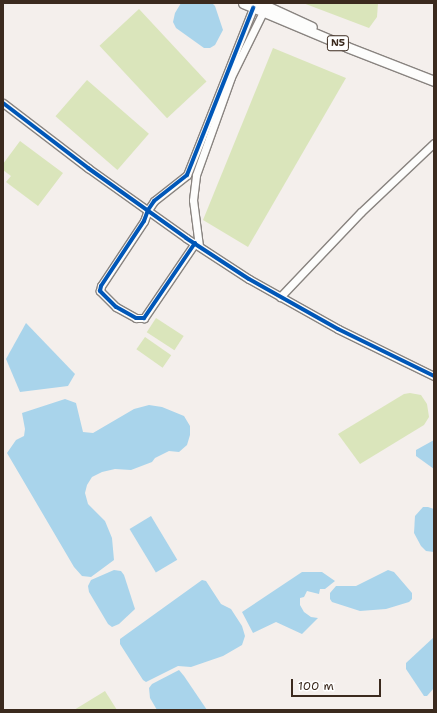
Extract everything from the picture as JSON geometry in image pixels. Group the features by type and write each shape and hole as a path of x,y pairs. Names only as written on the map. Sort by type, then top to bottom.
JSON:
{"highway":[{"name":"N5","path":"243,3 256,5 434,75"},
{"name":"N5","path":"256,5 263,12 434,81"}],"street":[{"path":"256,5 187,175 154,201 148,210 144,221 100,286 100,290 116,307 136,318 144,318 197,244 193,200 196,176 231,77 263,12"},
{"path":"3,103 148,210 249,279 338,329 434,376"},
{"path":"280,296 361,212 434,143"}],"green space":[{"path":"303,3 378,3 377,17 369,28"},
{"path":"139,9 207,81 167,118 100,46"},
{"path":"273,48 346,78 248,247 203,220"},
{"path":"87,80 149,134 117,170 56,116"},
{"path":"20,141 63,173 38,206 6,182 11,176 3,170 3,164"},
{"path":"156,318 184,336 174,350 147,332"},
{"path":"145,337 171,355 163,368 136,349"},
{"path":"410,393 421,395 427,404 429,417 424,425 360,464 338,434 404,394"},
{"path":"105,691 117,710 74,710"}],"water":[{"path":"181,3 212,3 215,6 223,30 215,45 210,48 204,48 176,28 173,22 175,13"},
{"path":"26,323 75,374 68,386 20,392 6,359"},
{"path":"65,399 76,403 83,432 93,433 134,409 149,405 162,407 184,416 190,426 190,435 187,445 179,452 169,451 155,458 152,462 131,470 115,469 102,472 92,477 87,485 85,493 88,504 105,521 112,538 114,560 91,577 82,576 74,567 7,453 16,440 24,436 25,429 22,413"},
{"path":"434,440 434,469 416,456 416,450"},
{"path":"423,507 434,509 434,552 426,551 421,546 414,533 415,516"},
{"path":"151,516 177,560 156,573 130,529"},
{"path":"114,570 121,571 124,575 135,609 119,624 112,627 108,624 89,592 88,586 91,580"},
{"path":"388,570 394,572 412,593 412,599 409,602 386,609 360,611 332,602 330,599 330,593 336,586 356,586"},
{"path":"302,572 322,572 335,581 325,589 320,589 319,594 307,591 304,597 300,598 300,605 304,612 311,617 318,618 302,634 276,622 253,633 242,612"},
{"path":"202,580 206,581 221,604 231,609 242,626 245,636 242,645 223,656 191,667 178,666 146,682 143,680 120,644 120,639"},
{"path":"434,637 434,688 427,696 424,696 406,669 406,663"},
{"path":"179,670 207,710 157,710 150,698 149,688 152,684"}],"cycle path":[{"path":"195,243 144,318 136,318 116,307 100,291 101,286 144,221 148,210 154,201 187,175 253,8"},
{"path":"3,103 88,168 186,238 249,279 338,329 434,376"}]}
